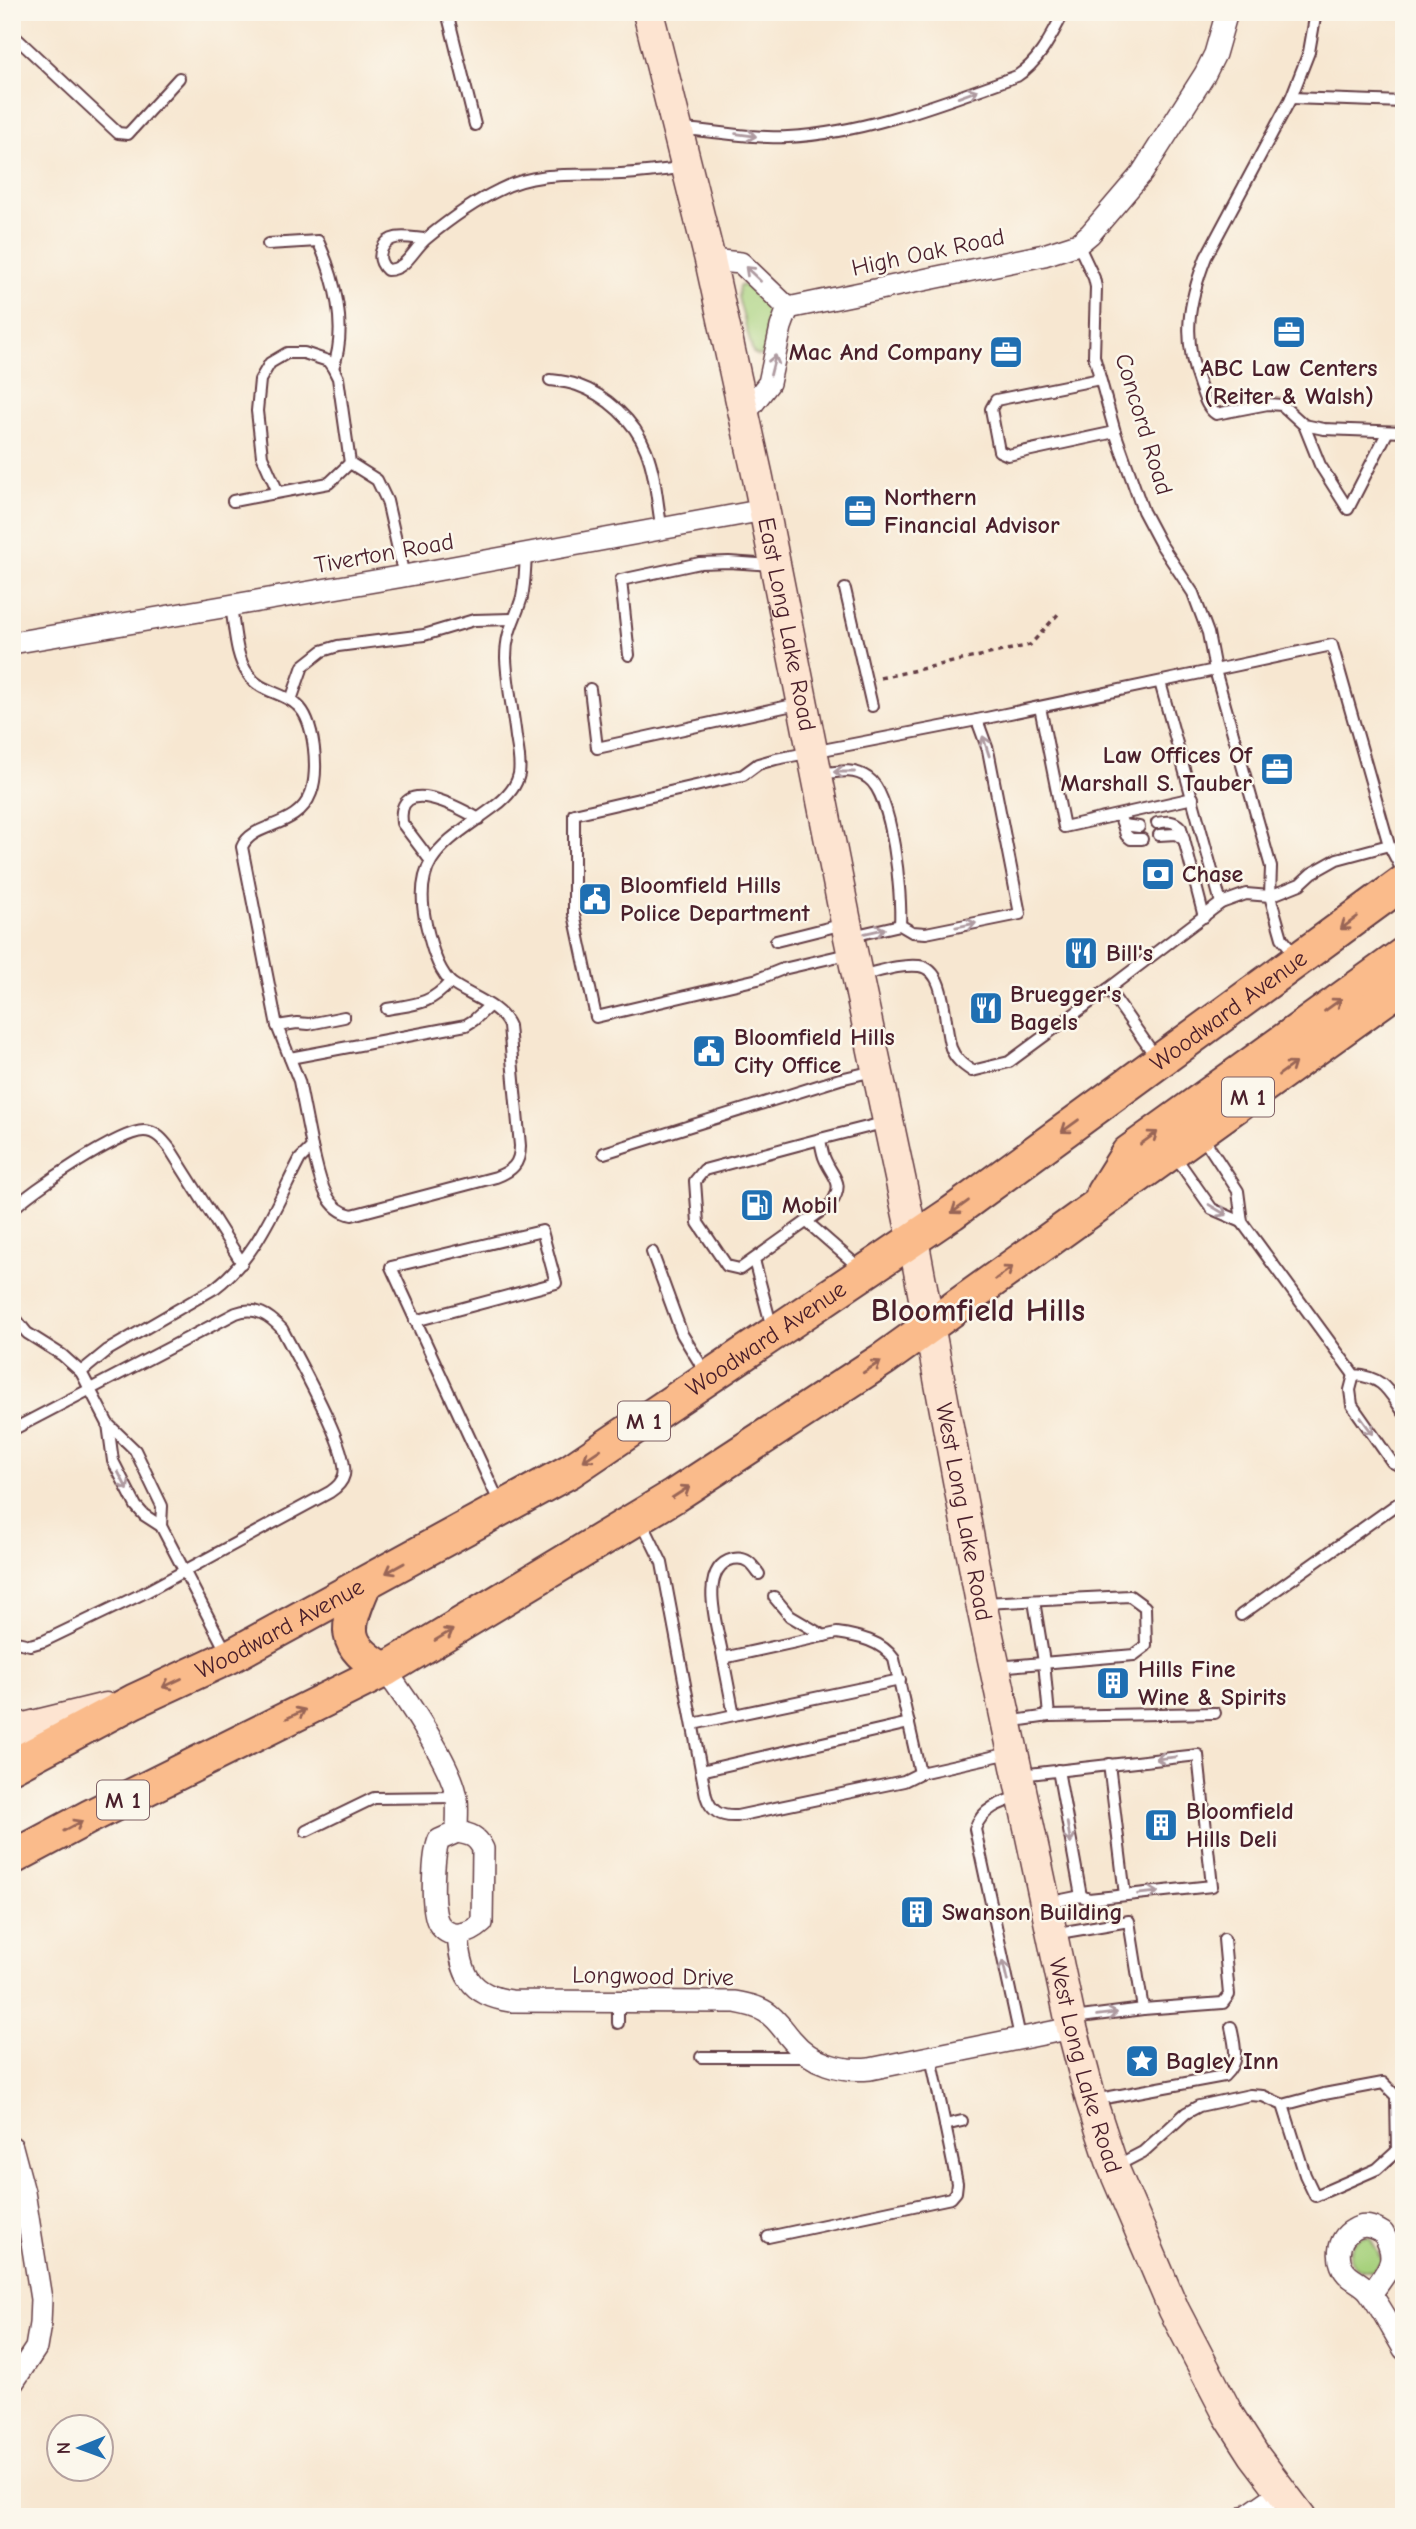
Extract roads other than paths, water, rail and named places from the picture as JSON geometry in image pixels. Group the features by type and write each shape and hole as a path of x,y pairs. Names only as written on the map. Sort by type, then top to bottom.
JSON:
{"main road":[{"name":"East Long Lake Road","path":"648,12 710,260 744,415 913,1239"},
{"name":"Woodward Avenue","path":"12,1766 134,1701 229,1657 570,1471 913,1239 1404,882"},
{"path":"1092,1209 1128,1153 1404,954"},
{"name":"M 1","path":"12,1858 385,1670 639,1518 929,1327 1404,985"},
{"name":"West Long Lake Road","path":"913,1239 981,1603 1044,1904 1091,2100 1113,2167 1152,2261 1200,2364 1248,2445 1301,2517"},
{"path":"364,1585 351,1614 350,1629 354,1645 365,1659 385,1670"},
{"path":"12,1731 134,1701"}],"street":[{"path":"1078,244 1114,209 1142,173 1190,99 1215,54 1227,12"},
{"name":"High Oak Road","path":"788,308 1044,255 1078,244"},
{"path":"710,260 741,263 788,308 781,327 769,383 744,415"},
{"name":"Tiverton Road","path":"12,643 526,555 764,510"},
{"path":"385,1670 408,1700 448,1772 457,1797 457,1832"},
{"path":"457,1832 470,1834 478,1839 483,1849 482,1923 473,1931 458,1935 447,1932 438,1924 434,1850 439,1840 457,1832"},
{"name":"Longwood Drive","path":"458,1935 463,1970 471,1983 489,1996 511,2001 735,2001 767,2012 800,2049 837,2068 858,2070 931,2057 1020,2038 1071,2023"},
{"path":"12,2147 24,2193 41,2299 36,2348 12,2384"},
{"path":"1371,2294 1404,2349"},
{"path":"1245,2517 1281,2492"}],"lane":[{"path":"447,12 475,125"},
{"path":"678,129 788,137 867,125 929,107 1017,76 1027,69 1048,43 1064,12"},
{"path":"1316,12 1309,52 1292,98 1206,257 1189,307 1188,337 1193,368 1209,409 1216,414 1268,404 1282,405 1304,425 1320,465 1348,509 1387,433"},
{"path":"12,34 118,133 128,134 179,78"},
{"path":"1292,98 1404,102"},
{"path":"425,239 480,200 524,179 620,174 686,167"},
{"path":"268,244 318,242 333,282 338,313 339,353 333,368"},
{"name":"Concord Road","path":"1078,244 1091,269 1096,287 1094,356 1128,475 1160,543 1193,593 1208,634 1270,867 1270,896 1282,937 1299,960"},
{"path":"278,492 262,456 257,411 260,380 270,363 287,354 304,353 328,361 338,378 350,463 377,480 387,501 404,576"},
{"path":"1100,379 996,400 991,409 999,451 1008,455 1115,432"},
{"path":"550,380 576,384 601,396 632,426 649,458 662,530"},
{"path":"1304,425 1324,429 1404,432"},
{"path":"233,500 329,483 350,463"},
{"path":"231,607 239,652 247,674 261,687 299,706 308,723 314,755 314,781 311,792 296,814 249,836 242,848 277,1026 299,1081 312,1147 328,1198 337,1209 352,1215 496,1177 511,1170 518,1161 520,1146 509,1026 505,1017 442,974 424,914 423,888 430,860 440,848 508,794 519,774 506,657 512,619 523,593 526,555"},
{"path":"629,655 621,580 700,564 729,562 776,566"},
{"path":"845,589 872,706"},
{"path":"291,701 303,666 322,651 338,646 424,635 474,620 512,619"},
{"path":"815,763 977,720 1332,645 1390,845 1404,874"},
{"path":"1160,682 1221,903"},
{"path":"590,689 597,748 803,702"},
{"path":"1040,707 1064,827 1121,820 1193,798"},
{"path":"900,925 912,932 926,933 1020,915 988,750 977,720"},
{"path":"776,758 849,771 870,779 886,810 901,888 900,925 851,947 758,979 596,1017 574,914 574,814 743,775 758,764 776,758"},
{"path":"430,860 402,823 403,809 409,801 424,796 437,798 458,806 479,819"},
{"path":"1121,820 1139,827"},
{"path":"1121,820 1126,835 1131,839 1142,839"},
{"path":"1157,823 1168,821 1177,823 1181,828 1204,916"},
{"path":"1159,835 1176,834 1184,839"},
{"path":"776,941 851,947 909,966 931,969 939,980 951,1048 958,1062 972,1071 1009,1062 1221,903 1246,894 1270,896 1300,884 1312,873 1337,859 1390,845"},
{"path":"387,1009 426,1002 439,995 450,982"},
{"path":"1108,989 1159,1062"},
{"path":"290,1058 466,1025 489,1006"},
{"path":"277,1026 309,1024 344,1017"},
{"path":"604,1153 840,1079 877,1070"},
{"path":"820,1139 824,1158 838,1180 838,1193 831,1204 740,1269 727,1266 698,1223 695,1181 704,1170 820,1139 887,1122"},
{"path":"12,1210 34,1190 116,1140 137,1132 151,1132 170,1149 242,1263"},
{"path":"1199,1133 1238,1191 1242,1222 1353,1375 1350,1390 1352,1405 1392,1462 1404,1468"},
{"path":"81,1372 108,1350 215,1288 242,1263 259,1238 300,1159 312,1147"},
{"path":"1172,1152 1212,1209 1242,1222"},
{"path":"807,1222 864,1272"},
{"path":"415,1321 556,1283 542,1231 391,1267 415,1321 502,1508"},
{"path":"652,1252 682,1334 709,1378"},
{"path":"754,1260 774,1335"},
{"path":"12,1430 243,1311 250,1310 263,1314 282,1329 342,1454 344,1475 339,1485 318,1500 185,1571 44,1641 30,1645 12,1641"},
{"path":"12,1314 27,1333 62,1355 81,1372 108,1424 135,1450 162,1506 161,1526"},
{"path":"1353,1375 1369,1376 1382,1383 1404,1413"},
{"path":"108,1424 109,1449 118,1472 136,1506 161,1526 229,1657"},
{"path":"1241,1615 1404,1499"},
{"path":"639,1518 662,1563 701,1771 708,1803 713,1810 729,1816 904,1781 920,1773 1017,1774 1198,1755 1212,1886 1089,1899 1081,1896 1044,1904"},
{"path":"734,1715 712,1597 714,1578 719,1568 729,1560 739,1558 752,1564 759,1574"},
{"path":"981,1603 1130,1596 1145,1607 1146,1646 1134,1655 995,1668"},
{"path":"774,1597 790,1616 824,1636"},
{"path":"1034,1601 1049,1716"},
{"path":"723,1658 837,1633 851,1635 888,1650 894,1659 900,1681 920,1773"},
{"path":"692,1724 900,1681"},
{"path":"1006,1722 1049,1716 1215,1713"},
{"path":"701,1771 909,1723"},
{"path":"1109,1764 1125,1895"},
{"path":"1058,1770 1081,1896"},
{"path":"1017,1774 982,1816 975,1829 1020,2038"},
{"path":"306,1832 374,1798 457,1797"},
{"path":"1051,1934 1129,1921 1143,2009"},
{"path":"1071,2023 1143,2009 1223,2003 1229,1995 1224,1939"},
{"path":"618,2001 618,2023"},
{"path":"1091,2100 1224,2076 1234,2063 1236,2054 1231,2027"},
{"path":"701,2057 812,2057"},
{"path":"768,2237 951,2198 956,2192 957,2183 931,2057"},
{"path":"1113,2167 1143,2152 1186,2113 1199,2106 1250,2095 1264,2096 1283,2105 1383,2083 1396,2096 1397,2151 1377,2169 1315,2196 1305,2175 1283,2105"},
{"path":"945,2125 962,2121"}],"place":[{"name":"ABC Law Centers (Reiter & Walsh)","path":"1289,332"},
{"name":"Mac And Company","path":"1006,352"},
{"name":"Northern Financial Advisor","path":"860,511"},
{"name":"Law Offices Of Marshall S. Tauber","path":"1277,769"},
{"name":"Chase","path":"1158,874"},
{"name":"Bloomfield Hills Police Department","path":"595,899"},
{"name":"Bill's","path":"1081,953"},
{"name":"Bruegger's Bagels","path":"986,1008"},
{"name":"Bloomfield Hills City Office","path":"709,1051"},
{"name":"Mobil","path":"757,1205"},
{"name":"Hills Fine Wine & Spirits","path":"1113,1683"},
{"name":"Bloomfield Hills Deli","path":"1161,1825"},
{"name":"Swanson Building","path":"917,1912"},
{"name":"Bagley Inn","path":"1142,2061"}],"district":[{"name":"Bloomfield Hills","path":"978,1310"}]}
